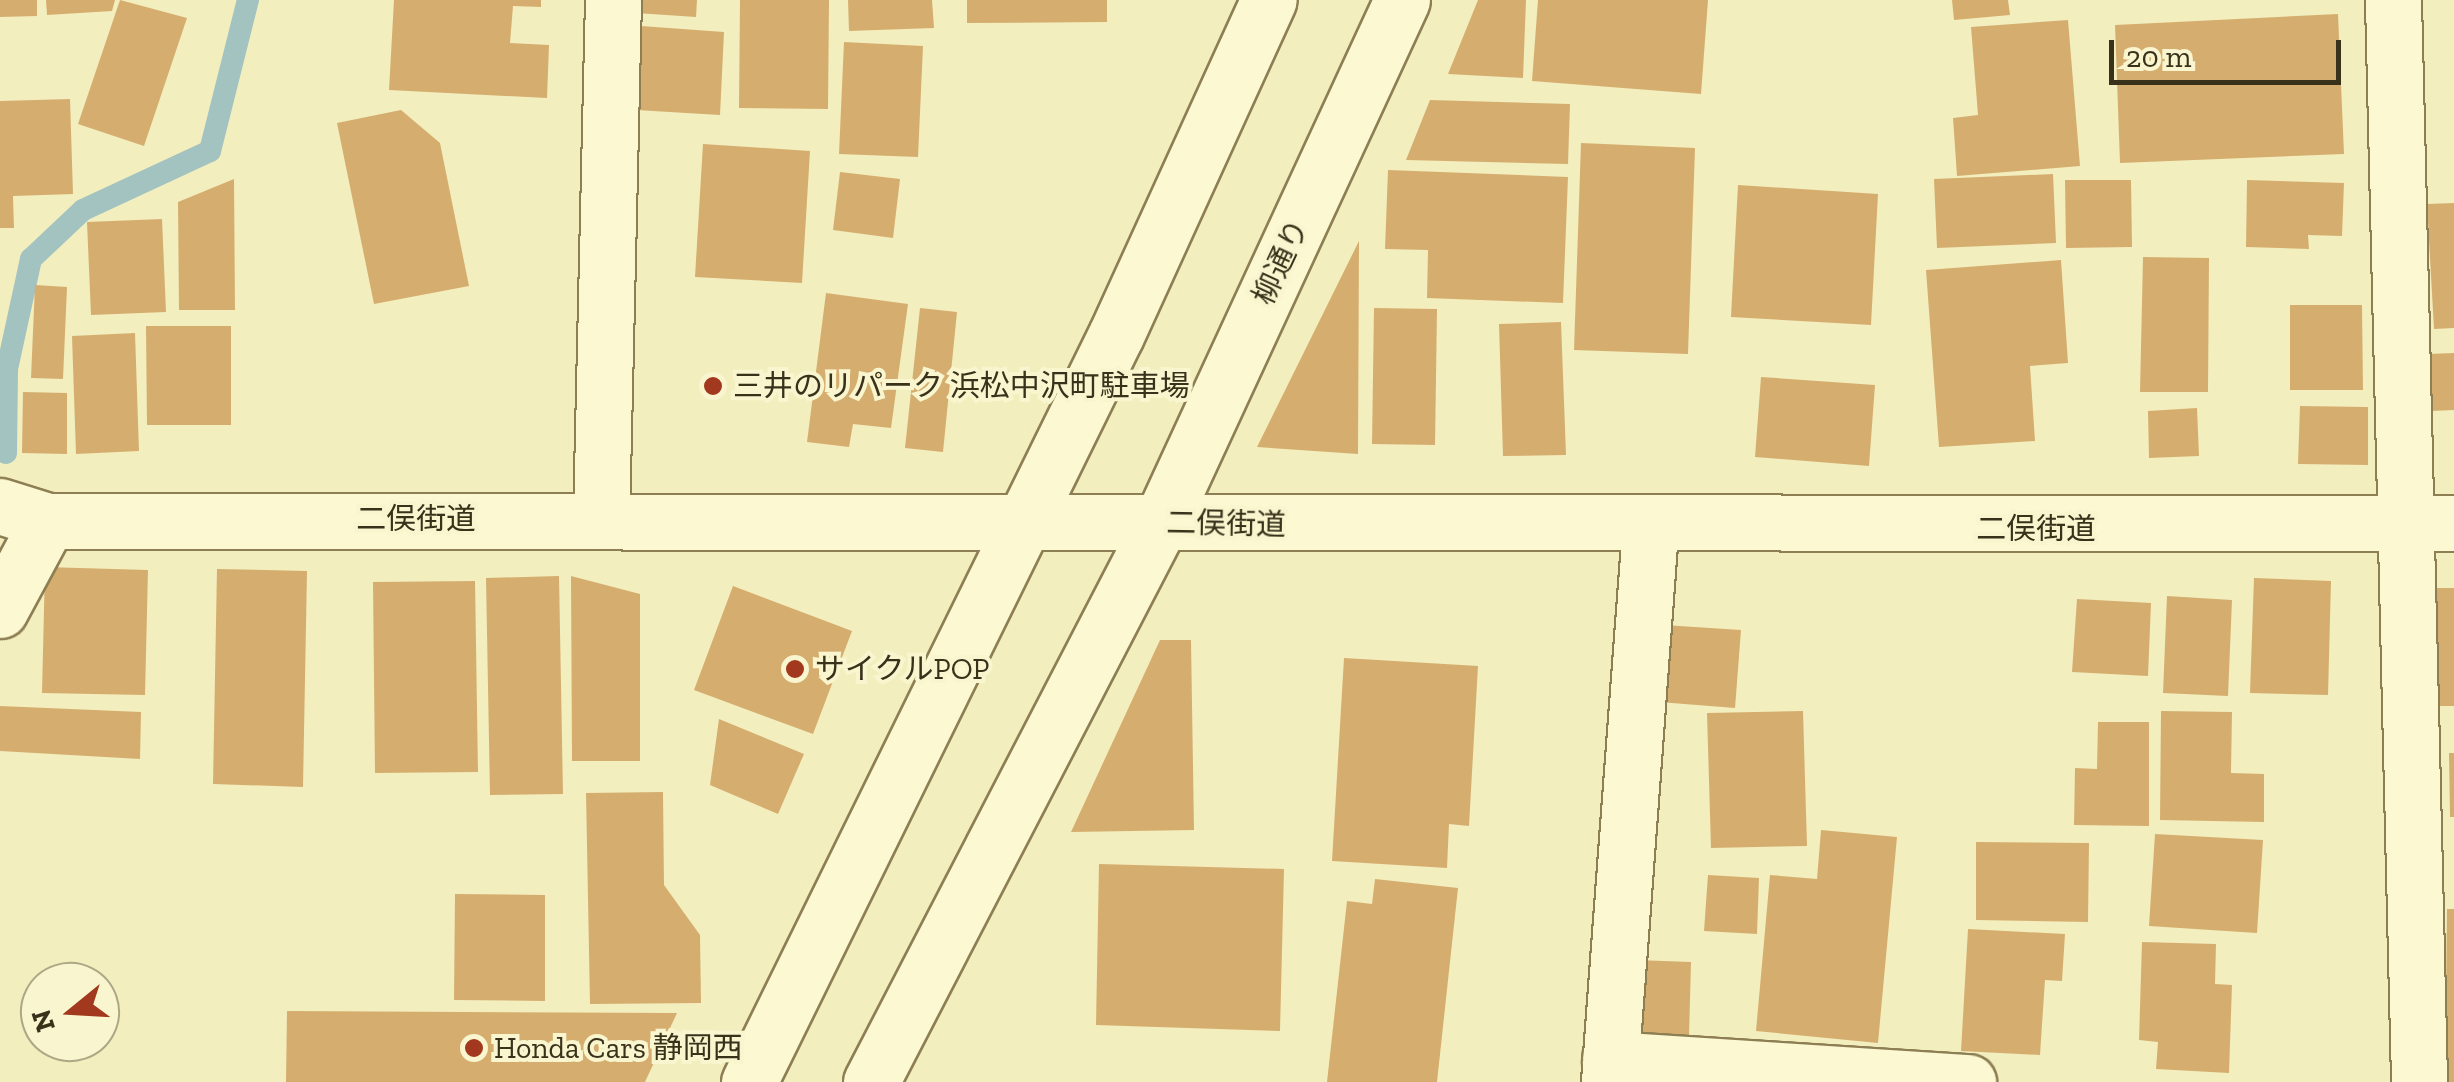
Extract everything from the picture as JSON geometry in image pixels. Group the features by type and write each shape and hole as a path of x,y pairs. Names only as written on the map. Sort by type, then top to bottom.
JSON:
{"street":[{"path":"601,519 613,0"},
{"path":"749,1082 1026,519 1269,0"},
{"name":"柳通り","path":"872,1082 1160,524 1402,0"},
{"path":"2393,0 2431,526 2419,1082"},
{"path":"0,610 24,514"},
{"name":"二俣街道","path":"24,514 1026,519 1650,530 2431,526"},
{"path":"1650,530 1609,1071 1968,1082"}],"building":[{"path":"0,0 37,0 37,16 0,17"},
{"path":"46,0 115,0 112,11 47,15"},
{"path":"120,0 187,18 144,146 78,124"},
{"path":"394,0 541,0 541,7 513,6 510,43 549,45 547,98 389,90"},
{"path":"637,0 697,0 696,17 636,13"},
{"path":"740,0 829,0 828,109 739,108"},
{"path":"848,0 932,0 934,28 849,31"},
{"path":"967,0 1107,0 1107,22 967,23"},
{"path":"1478,0 1526,0 1523,78 1448,74"},
{"path":"1538,0 1708,0 1701,94 1532,81"},
{"path":"1952,0 2008,0 2010,15 1954,20"},
{"path":"2338,14 2344,154 2120,163 2115,25"},
{"path":"2068,20 2080,166 1957,176 1953,118 1978,115 1971,27"},
{"path":"641,26 724,32 720,115 636,110"},
{"path":"844,42 923,46 918,157 839,154"},
{"path":"70,99 73,194 13,196 14,228 0,228 0,101"},
{"path":"1430,100 1570,104 1568,164 1406,160"},
{"path":"401,110 440,143 469,286 374,304 337,123"},
{"path":"1581,143 1695,148 1688,354 1574,350"},
{"path":"703,144 810,151 802,283 695,277"},
{"path":"1388,170 1568,177 1563,303 1427,298 1428,250 1385,249"},
{"path":"840,172 900,179 893,238 833,230"},
{"path":"2053,174 2056,243 1937,248 1934,179"},
{"path":"234,179 235,310 179,310 178,202"},
{"path":"2065,180 2131,180 2132,247 2066,248"},
{"path":"2247,180 2344,183 2342,236 2308,235 2309,249 2246,247"},
{"path":"1738,185 1878,194 1871,325 1731,317"},
{"path":"2454,203 2454,328 2434,329 2427,204"},
{"path":"162,219 166,312 91,315 87,222"},
{"path":"1359,241 1358,454 1257,447"},
{"path":"2143,257 2209,258 2208,392 2140,392"},
{"path":"2061,260 2068,363 2030,366 2035,441 1939,447 1926,270"},
{"path":"35,285 67,287 63,379 31,378"},
{"path":"826,293 908,304 891,428 853,424 849,447 807,442"},
{"path":"2290,305 2362,305 2363,390 2290,390"},
{"path":"920,308 957,312 943,452 905,448"},
{"path":"1374,308 1437,309 1435,445 1372,444"},
{"path":"1561,322 1566,455 1503,456 1499,324"},
{"path":"146,326 231,326 231,425 147,425"},
{"path":"135,333 139,451 76,454 72,336"},
{"path":"2454,353 2454,410 2431,411 2428,354"},
{"path":"1761,377 1875,385 1869,466 1755,457"},
{"path":"23,392 67,393 67,454 22,453"},
{"path":"2300,406 2368,407 2368,465 2298,464"},
{"path":"2197,408 2199,456 2149,458 2148,411"},
{"path":"45,567 148,570 145,695 42,693"},
{"path":"217,569 307,571 303,787 213,784"},
{"path":"559,576 563,794 490,795 486,578"},
{"path":"571,576 640,594 640,761 572,761"},
{"path":"2254,578 2331,581 2328,695 2250,693"},
{"path":"475,581 478,772 375,773 373,582"},
{"path":"733,586 852,631 813,734 694,690"},
{"path":"2431,588 2454,588 2454,706 2434,706"},
{"path":"2167,596 2232,600 2228,696 2163,693"},
{"path":"2077,599 2151,603 2148,676 2072,672"},
{"path":"1664,625 1741,630 1735,708 1659,702"},
{"path":"1160,640 1191,640 1194,830 1071,832"},
{"path":"1344,658 1478,666 1469,826 1449,824 1447,868 1332,861"},
{"path":"0,706 141,712 140,759 0,751"},
{"path":"1803,711 1807,846 1711,848 1707,713"},
{"path":"2161,711 2232,712 2231,773 2264,774 2264,822 2160,820"},
{"path":"719,719 804,754 778,814 710,785"},
{"path":"2098,722 2149,722 2149,826 2074,825 2075,768 2097,769"},
{"path":"2449,753 2454,753 2454,817 2450,817"},
{"path":"663,792 664,885 700,935 701,1003 590,1004 586,793"},
{"path":"1821,830 1897,837 1878,1043 1756,1031 1770,875 1817,879"},
{"path":"2155,834 2263,840 2257,933 2149,926"},
{"path":"1976,842 2089,843 2088,922 1976,920"},
{"path":"1099,864 1284,869 1280,1031 1096,1025"},
{"path":"1708,875 1759,878 1757,934 1704,931"},
{"path":"1375,879 1458,888 1437,1082 1327,1082 1347,901 1372,904"},
{"path":"455,894 545,895 545,1001 454,1000"},
{"path":"2447,909 2454,909 2454,1082 2445,1082"},
{"path":"1968,929 2065,934 2062,981 2045,980 2040,1055 1961,1051"},
{"path":"2142,942 2216,944 2215,984 2232,985 2229,1073 2156,1069 2158,1042 2139,1040"},
{"path":"1636,960 1691,962 1689,1037 1633,1035"},
{"name":"Honda Cars 静岡西","path":"287,1011 677,1013 645,1082 286,1082"}],"waterway":[{"path":"6,453 7,369 31,259 83,210 210,151 248,0"}],"place":[{"name":"三井のリパーク 浜松中沢町駐車場","path":"713,386"},
{"name":"サイクルPOP","path":"795,669"},
{"name":"Honda Cars 静岡西","path":"474,1048"}]}
